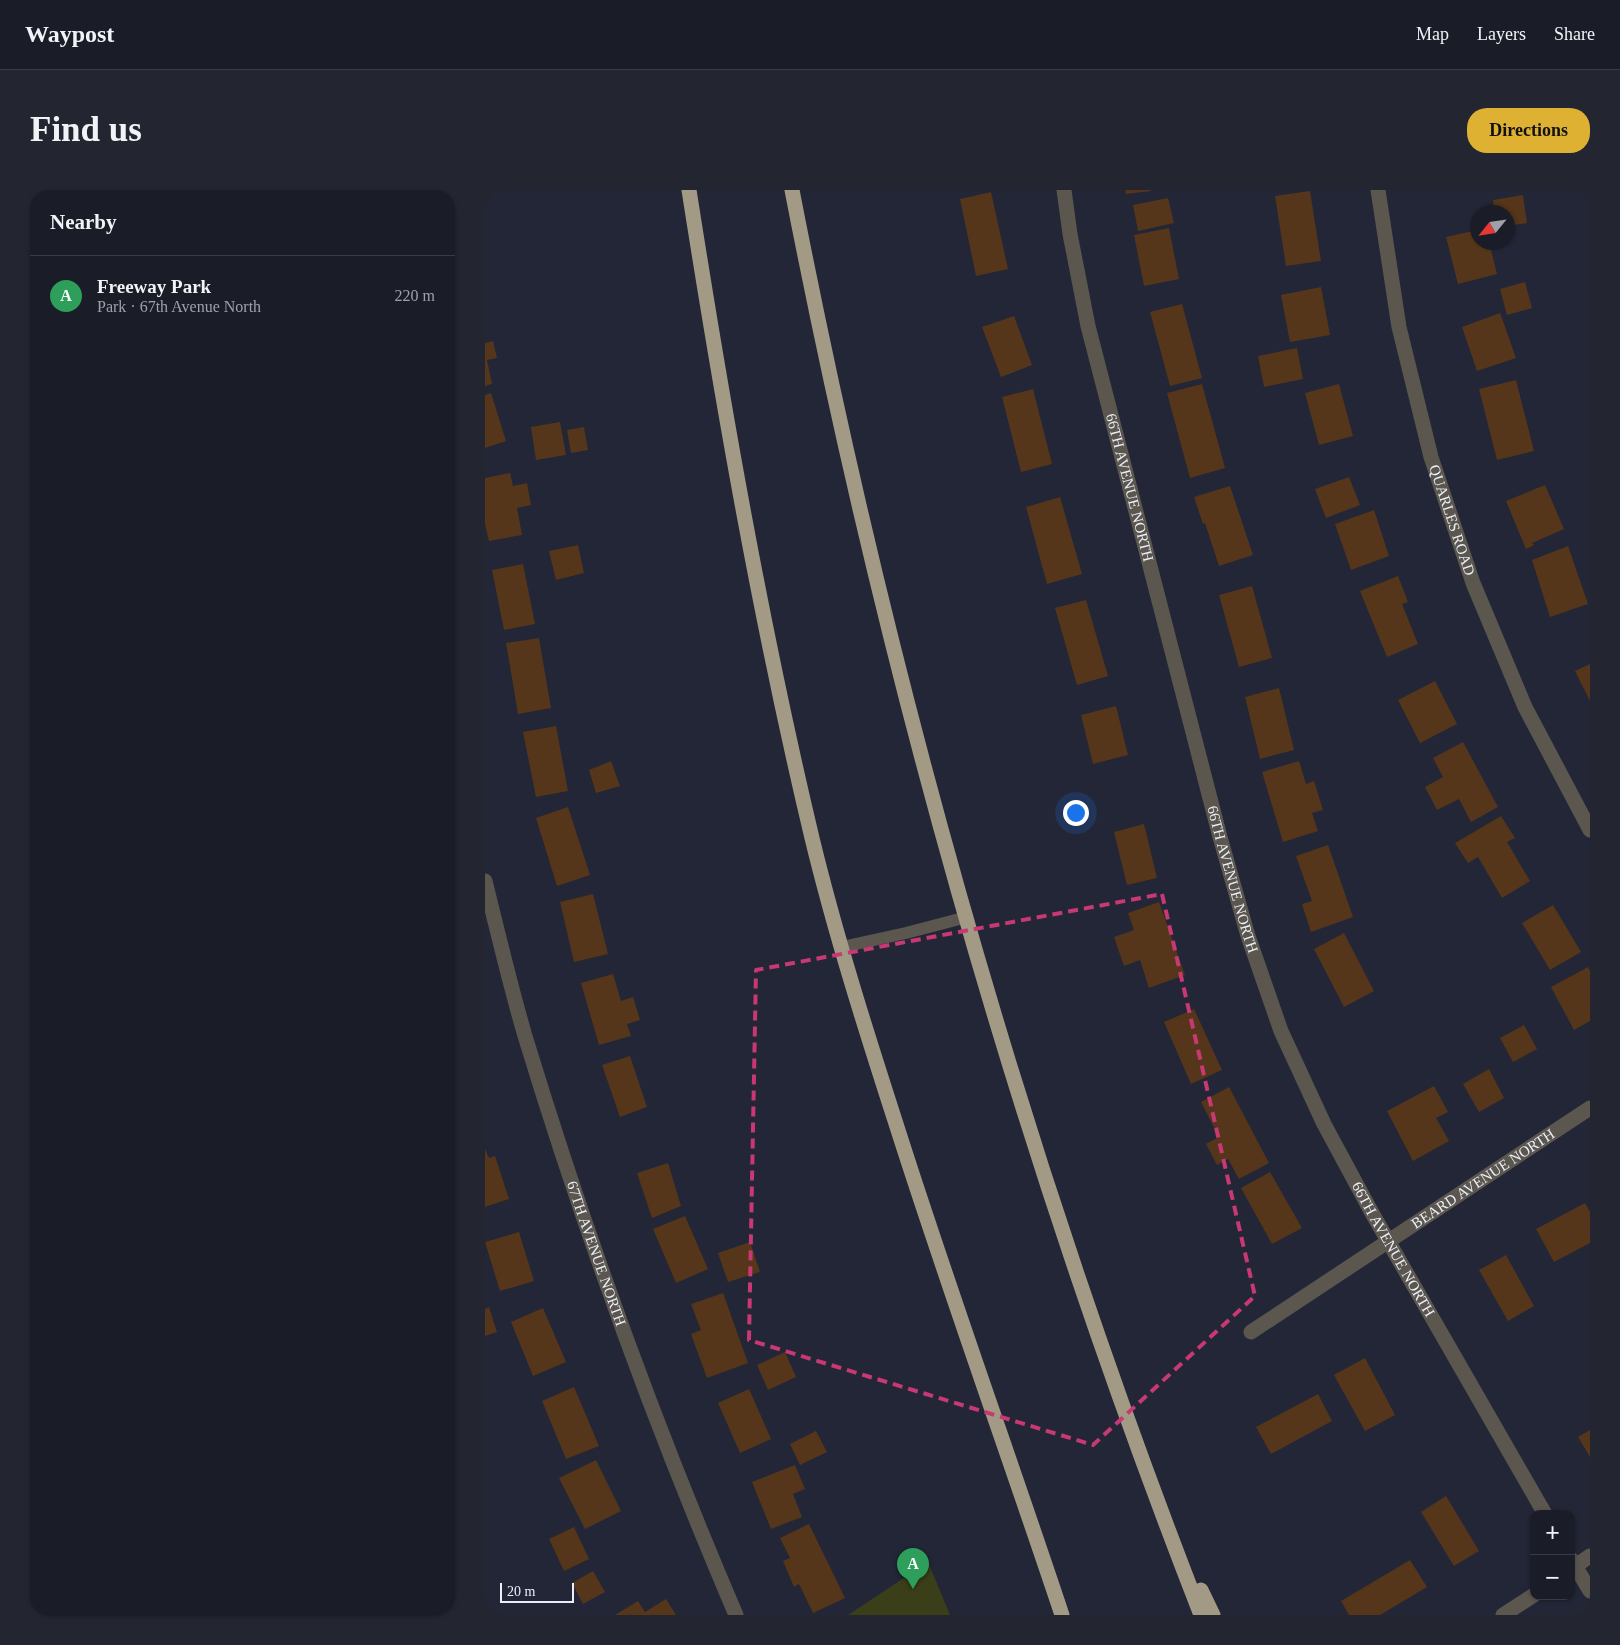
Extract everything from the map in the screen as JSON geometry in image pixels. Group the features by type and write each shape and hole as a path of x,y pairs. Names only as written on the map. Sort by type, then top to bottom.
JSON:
{"highway":[{"path":"689,190 739,492 760,600 812,839 879,1072 931,1234 1021,1490 1062,1615"},
{"path":"792,190 816,311 884,607 924,766 967,917 1044,1174 1105,1356 1201,1615"},
{"path":"1021,1490 1071,1615"},
{"path":"1160,1505 1213,1615"}],"street":[{"name":"66TH AVENUE NORTH","path":"1064,190 1070,234 1088,326 1220,837 1248,936 1281,1031 1324,1124 1389,1242 1543,1510"},
{"name":"QUARLES ROAD","path":"1378,190 1399,327 1431,457 1473,583 1525,707 1590,830"},
{"name":"67TH AVENUE NORTH","path":"485,881 525,1034 583,1220 649,1404 736,1615"},
{"name":"BEARD AVENUE NORTH","path":"1251,1332 1590,1108"},
{"path":"1575,1564 1590,1556"},
{"path":"1575,1568 1590,1591"},
{"path":"1503,1615 1530,1597"}],"lane":[{"path":"842,947 967,917"}],"highlighted area":[{"path":"1162,894 1255,1296 1093,1445 749,1340 756,970"}],"green space":[{"path":"928,1562 950,1615 848,1615"}],"building":[{"path":"1125,190 1151,190 1151,191 1126,194"},
{"path":"1310,191 1321,261 1286,266 1275,196"},
{"path":"991,192 1008,269 976,276 960,199"},
{"path":"1523,195 1527,223 1515,225 1515,205 1494,205 1493,200"},
{"path":"1168,198 1174,223 1138,231 1133,205"},
{"path":"1169,228 1179,279 1144,286 1134,235"},
{"path":"1470,232 1470,250 1491,250 1497,274 1458,284 1446,237"},
{"path":"1525,282 1532,308 1507,315 1500,289"},
{"path":"1321,287 1330,335 1290,342 1281,295"},
{"path":"1182,304 1202,378 1170,386 1150,312"},
{"path":"1500,313 1516,358 1477,371 1462,327"},
{"path":"1014,316 1032,365 1001,377 982,327"},
{"path":"493,341 497,358 487,360 492,384 485,386 485,343"},
{"path":"1297,348 1303,379 1264,387 1258,356"},
{"path":"1516,380 1534,451 1497,460 1479,389"},
{"path":"1202,384 1225,468 1190,478 1167,393"},
{"path":"1339,384 1353,436 1319,445 1305,393"},
{"path":"1033,389 1052,464 1021,472 1002,397"},
{"path":"491,393 506,441 485,448 485,395"},
{"path":"560,422 566,455 536,460 531,427"},
{"path":"584,427 588,450 571,453 567,430"},
{"path":"510,473 513,486 527,483 531,505 517,508 522,535 489,541 485,524 485,478"},
{"path":"1349,477 1360,505 1326,518 1315,489"},
{"path":"1545,485 1564,529 1532,543 1534,545 1526,549 1506,501"},
{"path":"1230,486 1253,555 1219,566 1194,497"},
{"path":"1060,497 1082,574 1047,584 1026,507"},
{"path":"1374,510 1389,556 1351,570 1335,524"},
{"path":"578,545 584,573 556,580 549,551"},
{"path":"1568,546 1588,604 1550,617 1532,560"},
{"path":"523,564 535,624 504,630 492,570"},
{"path":"1398,576 1408,602 1402,604 1418,644 1387,657 1360,591"},
{"path":"1252,586 1272,658 1239,667 1219,595"},
{"path":"1086,600 1108,676 1077,685 1055,608"},
{"path":"539,638 551,708 518,714 506,643"},
{"path":"1590,664 1590,701 1575,671"},
{"path":"1435,681 1457,724 1420,743 1398,700"},
{"path":"1279,688 1294,750 1260,759 1245,697"},
{"path":"1116,706 1128,755 1093,764 1081,715"},
{"path":"556,726 568,791 536,797 523,732"},
{"path":"1463,742 1498,807 1471,822 1459,799 1437,810 1425,787 1443,777 1433,758"},
{"path":"611,761 620,786 596,793 589,770"},
{"path":"1299,761 1306,784 1314,781 1323,810 1312,813 1318,831 1283,842 1262,772"},
{"path":"568,807 590,875 557,886 536,818"},
{"path":"1501,816 1515,838 1507,842 1530,881 1502,898 1478,857 1468,863 1455,843"},
{"path":"1144,824 1157,878 1127,885 1114,832"},
{"path":"1328,845 1353,917 1311,932 1302,904 1312,901 1296,856"},
{"path":"593,894 608,954 574,962 560,902"},
{"path":"1159,902 1185,975 1149,988 1140,960 1124,966 1114,937 1134,930 1128,913"},
{"path":"1553,905 1581,952 1550,970 1522,923"},
{"path":"1344,933 1374,991 1344,1007 1314,949"},
{"path":"1588,967 1590,971 1590,1021 1574,1030 1551,987"},
{"path":"613,974 621,1001 633,997 640,1020 627,1024 631,1036 599,1045 581,983"},
{"path":"1194,1009 1222,1070 1191,1084 1164,1022"},
{"path":"1524,1025 1537,1049 1513,1062 1500,1038"},
{"path":"630,1056 647,1107 620,1117 602,1065"},
{"path":"1489,1069 1504,1098 1479,1112 1463,1084"},
{"path":"1434,1086 1448,1112 1436,1118 1449,1141 1413,1161 1387,1111"},
{"path":"1229,1087 1269,1163 1239,1179 1228,1159 1217,1165 1206,1144 1219,1137 1201,1102"},
{"path":"485,1149 489,1158 495,1156 509,1199 485,1207"},
{"path":"668,1163 681,1206 652,1218 637,1173"},
{"path":"1270,1172 1302,1228 1272,1244 1241,1188"},
{"path":"1585,1203 1590,1212 1590,1243 1554,1262 1536,1229"},
{"path":"685,1216 708,1269 676,1283 653,1229"},
{"path":"519,1232 534,1281 500,1291 485,1242"},
{"path":"750,1242 760,1272 728,1282 718,1253"},
{"path":"1506,1255 1534,1306 1508,1321 1479,1270"},
{"path":"723,1293 748,1363 707,1378 691,1334 701,1330 691,1304"},
{"path":"489,1307 497,1332 485,1336 485,1309"},
{"path":"543,1308 566,1362 533,1376 511,1322"},
{"path":"785,1352 796,1377 768,1390 757,1365"},
{"path":"1365,1358 1395,1415 1365,1431 1334,1375"},
{"path":"574,1387 599,1446 566,1459 542,1401"},
{"path":"749,1389 771,1439 740,1453 718,1403"},
{"path":"1318,1394 1332,1421 1271,1454 1256,1427"},
{"path":"1590,1430 1590,1457 1578,1437"},
{"path":"816,1431 827,1452 800,1465 790,1444"},
{"path":"596,1460 621,1511 585,1529 559,1478"},
{"path":"795,1465 805,1489 793,1494 802,1517 771,1529 752,1482"},
{"path":"1446,1496 1479,1551 1454,1566 1421,1512"},
{"path":"809,1524 845,1598 813,1613 799,1584 794,1587 783,1561 790,1558 780,1538"},
{"path":"574,1527 589,1559 564,1571 549,1539"},
{"path":"1410,1560 1427,1587 1380,1615 1349,1615 1341,1601"},
{"path":"593,1571 605,1592 583,1604 572,1583"},
{"path":"666,1599 676,1615 615,1615 638,1601 645,1612"}],"place":[{"name":"Freeway Park","path":"913,1589"}]}
